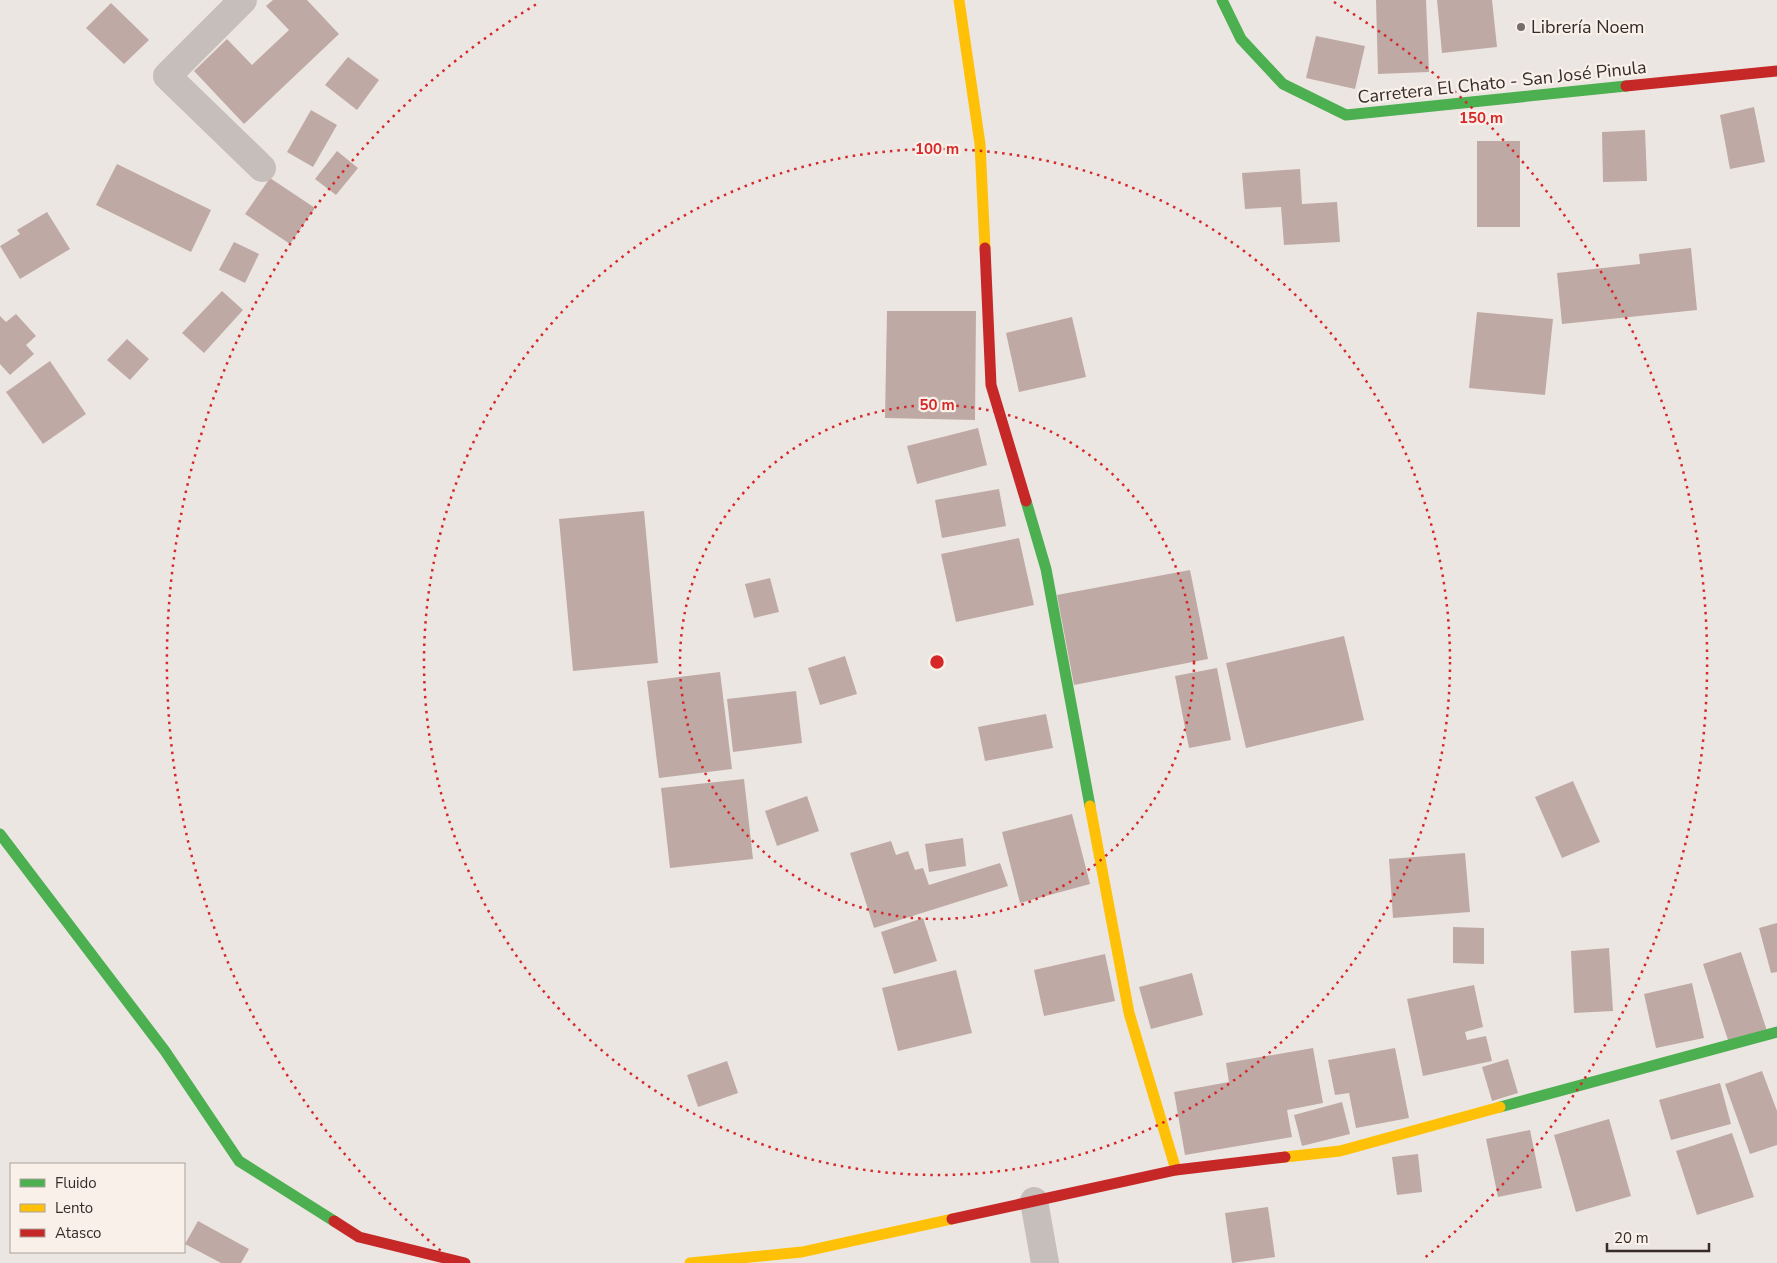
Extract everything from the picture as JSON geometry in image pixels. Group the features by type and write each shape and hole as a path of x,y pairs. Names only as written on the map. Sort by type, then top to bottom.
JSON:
{"street":[{"path":"243,0 167,76 262,168"},
{"path":"959,0 980,144 991,385 1046,570 1129,1013 1176,1170"},
{"name":"Carretera El Chato - San José Pinula","path":"1222,0 1241,39 1283,84 1346,115 1777,71"},
{"path":"0,834 165,1051 239,1161 359,1237 465,1263"},
{"path":"690,1263 802,1252 1176,1170 1340,1151 1777,1032"},
{"path":"1034,1201 1045,1263"}],"building":[{"path":"273,0 307,0 339,34 244,124 194,71 227,39 252,65 289,30 266,6"},
{"path":"1376,0 1426,0 1429,72 1378,74"},
{"path":"1437,0 1492,0 1497,47 1442,53"},
{"path":"111,3 149,40 124,64 86,28"},
{"path":"1316,36 1365,46 1355,89 1306,78"},
{"path":"348,57 379,80 357,110 325,85"},
{"path":"1754,107 1765,162 1730,169 1720,115"},
{"path":"311,110 337,125 313,167 287,152"},
{"path":"1645,130 1647,181 1603,182 1602,132"},
{"path":"1477,141 1520,141 1520,227 1477,227"},
{"path":"337,151 358,168 336,195 315,179"},
{"path":"117,164 211,210 191,252 96,205"},
{"path":"1300,169 1302,204 1337,202 1340,242 1284,245 1281,207 1245,209 1242,173"},
{"path":"270,178 315,208 290,244 245,214"},
{"path":"47,212 70,249 20,279 0,246 20,234 17,230"},
{"path":"234,242 259,254 245,283 219,270"},
{"path":"1691,248 1697,310 1562,324 1557,273 1640,264 1639,254"},
{"path":"222,291 243,310 204,353 182,333"},
{"path":"887,311 976,311 975,420 885,418"},
{"path":"1477,312 1553,319 1545,395 1469,388"},
{"path":"16,314 36,336 26,345 34,354 10,375 0,364 0,316 6,322"},
{"path":"1072,317 1086,377 1019,392 1006,333"},
{"path":"127,339 149,359 130,380 107,360"},
{"path":"50,361 86,414 43,444 6,392"},
{"path":"978,428 987,465 917,484 907,446"},
{"path":"999,489 1006,526 942,538 935,500"},
{"path":"644,511 658,663 573,671 559,519"},
{"path":"1019,538 1034,605 956,622 941,554"},
{"path":"1190,570 1208,659 1074,685 1057,595"},
{"path":"770,578 779,612 754,618 745,584"},
{"path":"1344,636 1364,720 1246,748 1226,663"},
{"path":"845,656 857,694 820,705 808,668"},
{"path":"1217,668 1231,740 1189,748 1175,676"},
{"path":"720,672 732,769 659,778 647,681"},
{"path":"796,691 802,743 733,752 727,699"},
{"path":"1046,714 1053,748 985,761 978,727"},
{"path":"744,779 753,859 670,868 661,788"},
{"path":"1573,781 1600,842 1562,858 1535,797"},
{"path":"807,796 819,831 777,846 765,811"},
{"path":"1072,814 1090,884 1020,903 1002,832"},
{"path":"963,838 966,866 929,872 925,844"},
{"path":"891,841 896,855 908,851 915,870 923,868 929,885 1000,863 1008,886 874,928 850,853"},
{"path":"1465,853 1470,912 1393,918 1389,859"},
{"path":"923,918 937,961 894,974 881,932"},
{"path":"1777,923 1777,972 1771,973 1759,928"},
{"path":"1453,927 1484,928 1484,964 1453,963"},
{"path":"1609,948 1613,1011 1574,1013 1571,951"},
{"path":"1741,952 1767,1031 1729,1043 1703,964"},
{"path":"1105,954 1115,1001 1044,1016 1034,970"},
{"path":"956,970 972,1033 898,1051 882,988"},
{"path":"1192,973 1203,1015 1151,1029 1139,987"},
{"path":"1692,983 1704,1038 1656,1048 1644,994"},
{"path":"1474,985 1483,1027 1465,1032 1467,1040 1486,1036 1492,1061 1423,1076 1407,999"},
{"path":"1313,1048 1323,1103 1287,1110 1292,1137 1185,1155 1174,1092 1229,1082 1226,1063"},
{"path":"1395,1048 1409,1118 1356,1128 1349,1093 1335,1095 1328,1060"},
{"path":"1508,1059 1518,1093 1492,1101 1482,1067"},
{"path":"727,1061 738,1093 698,1107 687,1075"},
{"path":"1762,1071 1777,1111 1777,1145 1750,1154 1725,1084"},
{"path":"1720,1083 1731,1124 1671,1140 1659,1100"},
{"path":"1342,1102 1350,1134 1302,1146 1294,1115"},
{"path":"1609,1119 1631,1196 1576,1212 1554,1135"},
{"path":"1530,1130 1542,1188 1498,1197 1486,1139"},
{"path":"1732,1133 1754,1197 1697,1215 1676,1151"},
{"path":"1418,1154 1422,1192 1397,1195 1392,1157"},
{"path":"1268,1207 1275,1257 1232,1263 1225,1213"},
{"path":"198,1221 249,1249 241,1263 221,1263 185,1244"}],"traffic: fast":[{"path":"1222,0 1241,39 1283,84 1346,115 1626,86"},
{"path":"1026,501 1046,569 1090,806"},
{"path":"0,834 165,1051 239,1161 334,1221"},
{"path":"1500,1107 1777,1032"}],"traffic: slow":[{"path":"959,0 980,144 985,248"},
{"path":"1090,806 1129,1013 1176,1170"},
{"path":"1285,1157 1340,1151 1500,1107"},
{"path":"690,1263 802,1252 952,1219"}],"traffic: jam":[{"path":"1626,86 1777,71"},
{"path":"985,248 991,385 1026,501"},
{"path":"952,1219 1176,1170 1285,1157"},
{"path":"334,1221 359,1237 465,1263"}],"place":[{"name":"Librería Noem","path":"1521,27"}]}
